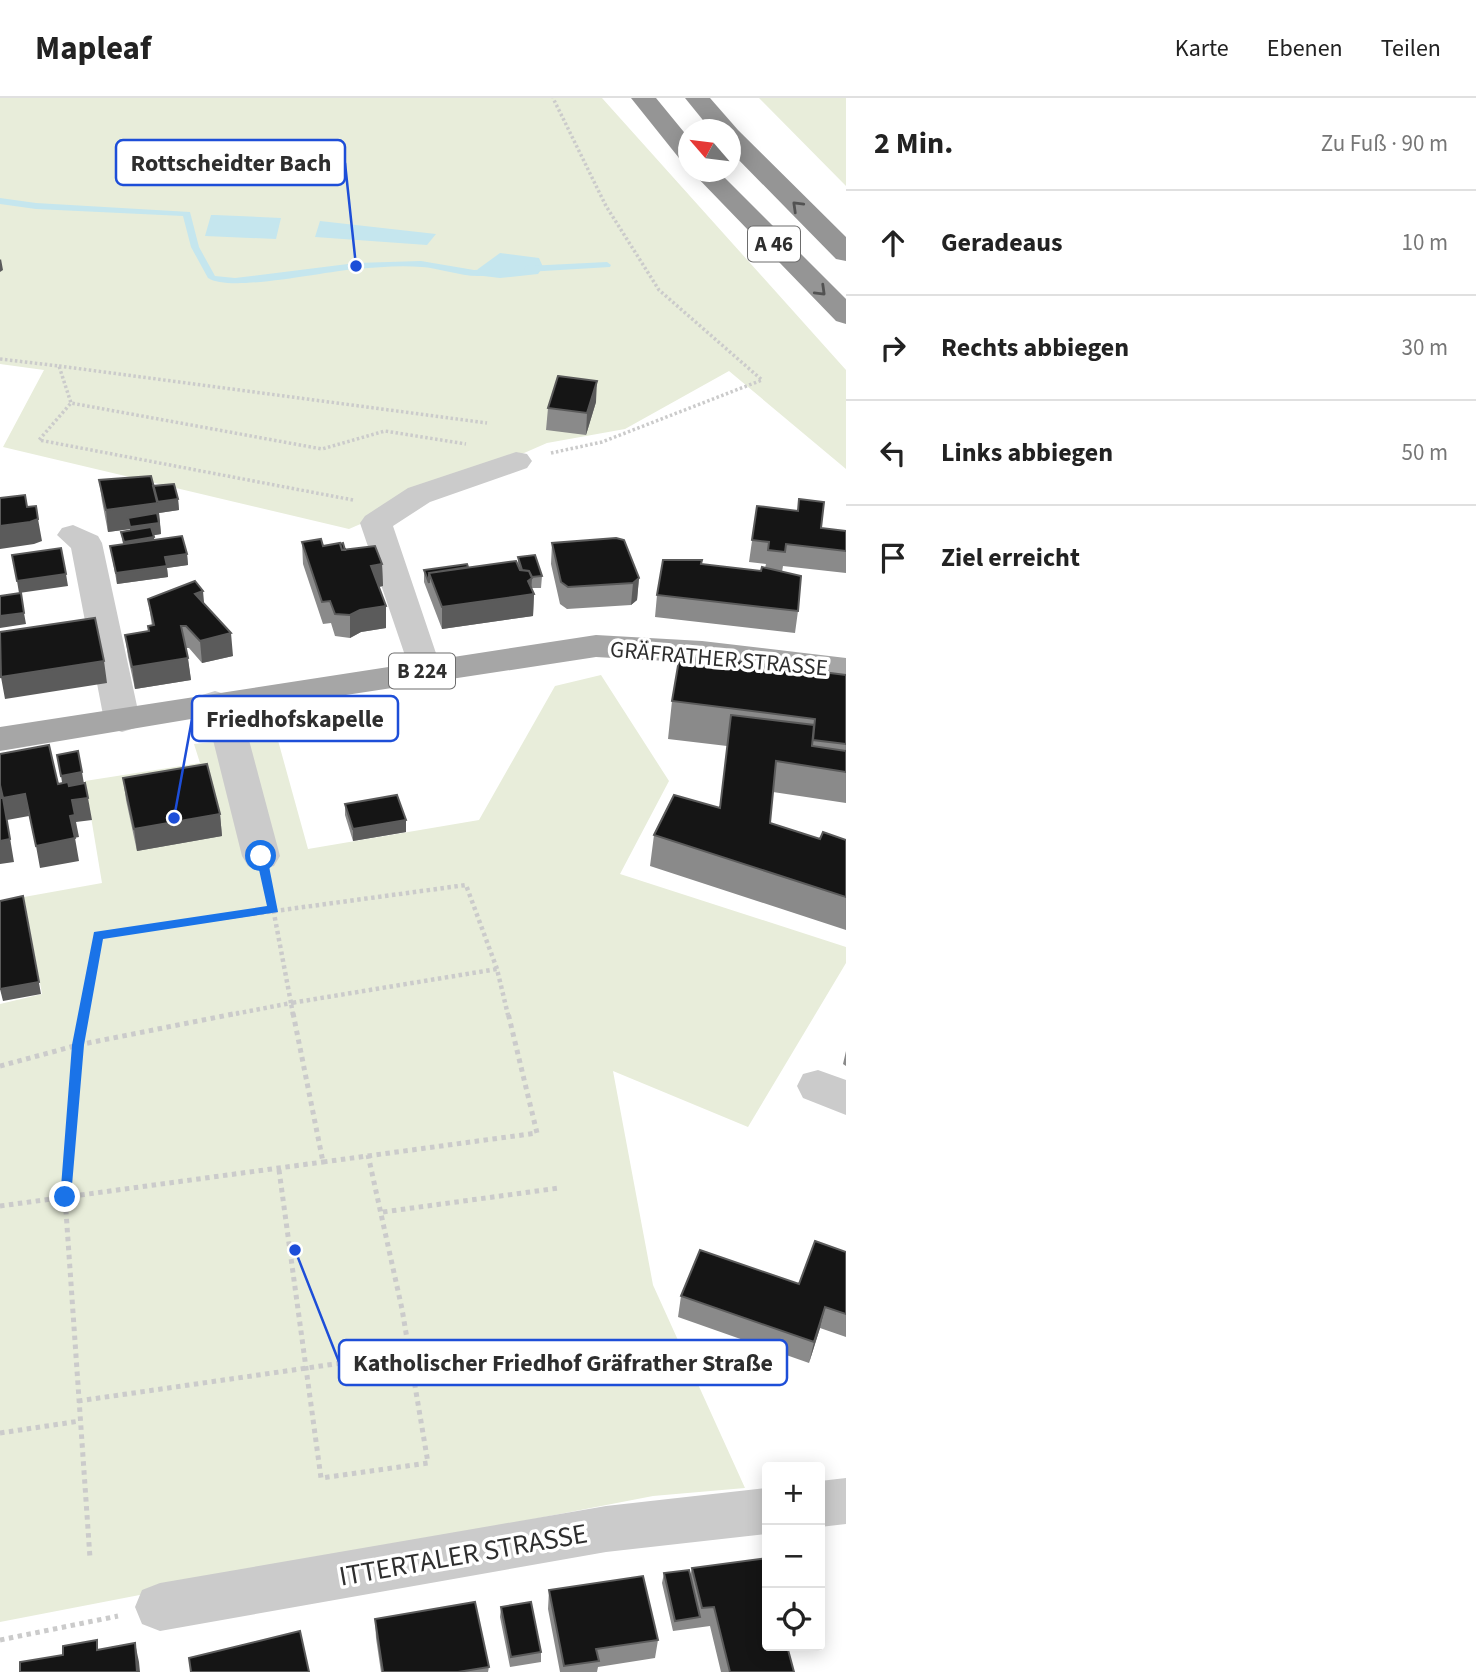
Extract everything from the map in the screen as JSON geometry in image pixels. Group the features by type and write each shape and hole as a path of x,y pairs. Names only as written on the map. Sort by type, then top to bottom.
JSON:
{"highway":[{"path":"643,98 678,141"},
{"path":"697,98 715,119"},
{"name":"A 46","path":"741,147 846,253"},
{"name":"A 46","path":"715,182 846,314"}],"main road":[{"name":"GRÄFRATHER STRASSE","path":"0,739 215,703 596,646 702,652 846,669"}],"street":[{"path":"425,671 376,523 419,495 516,461"},
{"path":"73,535 86,543 122,720"},
{"path":"215,703 231,740 261,856"},
{"path":"825,1503 846,1501"},
{"name":"ITTERTALER STRASSE","path":"160,1607 606,1530 762,1512"}],"path":[{"path":"71,402 322,449 385,431 480,446 516,461 602,442 762,380 659,290 606,206 553,98"},
{"path":"0,359 487,423"},
{"path":"59,366 71,402"},
{"path":"71,402 39,440 349,497 376,523"},
{"path":"261,856 274,909 323,1163"},
{"path":"0,1206 65,1197 279,1170 368,1155 537,1133 498,969 466,885 98,935 78,1045 65,1197 90,1558"},
{"path":"0,1066 78,1045 291,1003 498,969"},
{"path":"279,1170 321,1478 428,1463 411,1353 383,1212 368,1155"},
{"path":"383,1212 559,1188"},
{"path":"78,1401 411,1353"},
{"path":"0,1433 80,1421"},
{"path":"0,1640 160,1607"}],"green space":[{"path":"0,98 602,98 846,370 846,469 729,371 625,429 547,443 349,529 3,447 44,370 0,364"},
{"path":"759,98 846,98 846,186"},
{"path":"601,675 669,781 620,874 846,947 846,963 748,1127 613,1071 653,1285 745,1488 653,1496 0,1622 0,1004 42,994 24,897 102,883 85,781 200,763 194,744 231,740 240,730 274,726 308,849 479,820 555,686"}],"water":[{"path":"211,215 281,218 276,239 205,236"},
{"path":"320,221 436,234 427,245 315,237"},
{"path":"500,253 539,258 543,267 538,274 500,278 475,275 478,269"}],"building":[{"path":"558,376 597,381 587,413 548,408"},
{"path":"151,476 158,503 106,510 99,480"},
{"path":"174,484 178,499 157,502 153,486"},
{"path":"25,495 27,507 36,506 38,519 0,526 0,498"},
{"path":"799,499 824,502 821,528 846,531 846,551 786,544 785,552 768,550 769,542 752,540 757,506 798,511"},
{"path":"157,513 159,523 130,527 128,518"},
{"path":"151,527 154,537 124,542 121,532"},
{"path":"182,536 187,554 165,557 167,566 116,573 110,546"},
{"path":"616,538 624,540 639,578 633,583 568,587 561,582 552,543"},
{"path":"321,539 323,546 340,543 342,550 375,546 382,564 371,566 386,606 360,610 350,615 335,614 330,601 322,602 302,542"},
{"path":"61,548 66,574 17,581 12,555"},
{"path":"535,555 542,576 532,577 529,571 522,570 518,557"},
{"path":"663,560 702,560 701,564 761,571 762,567 801,576 798,611 657,595"},
{"path":"516,561 520,570 529,571 532,578 528,581 534,594 442,607 429,573"},
{"path":"467,564 468,567 429,573 429,583 424,570"},
{"path":"195,581 203,591 195,594 231,633 200,641 186,626 181,626 188,658 132,667 125,635 149,631 148,626 154,625 148,599"},
{"path":"21,593 24,613 0,616 0,596"},
{"path":"95,618 104,661 1,677 0,632"},
{"path":"680,654 846,675 846,744 813,740 815,719 672,701"},
{"path":"731,715 814,725 812,746 846,751 846,772 776,761 770,823 820,839 823,832 846,840 846,897 654,835 674,795 720,808"},
{"path":"49,745 58,784 68,782 69,786 85,783 88,798 72,800 75,815 70,816 75,838 36,846 25,794 3,798 0,785 0,754"},
{"path":"78,751 82,772 61,776 57,755"},
{"path":"207,764 220,814 134,829 123,778"},
{"path":"397,795 406,820 353,829 345,804"},
{"path":"0,798 3,798 10,839 0,841"},
{"path":"23,896 39,982 0,989 0,901"},
{"path":"815,1241 846,1252 846,1314 825,1307 814,1342 681,1296 700,1250 799,1284"},
{"path":"762,1559 762,1651 788,1651 794,1672 730,1672 714,1607 702,1608 692,1568"},
{"path":"689,1570 700,1617 675,1621 664,1573"},
{"path":"643,1576 658,1640 596,1649 599,1661 564,1666 549,1590"},
{"path":"475,1602 489,1667 458,1672 383,1672 375,1619"},
{"path":"531,1602 541,1652 511,1657 501,1607"},
{"path":"300,1631 309,1672 191,1672 189,1658"},
{"path":"97,1640 97,1650 135,1643 137,1672 20,1672 20,1662 63,1655 63,1646"}],"waterway":[{"path":"0,201 36,206 187,214 195,247 212,278 235,281 356,266 421,264 474,273 491,272"},
{"path":"527,269 607,265"}],"place":[{"name":"Rottscheidter Bach","path":"356,266"},
{"name":"Friedhofskapelle","path":"174,818"},
{"name":"Katholischer Friedhof Gräfrather Straße","path":"295,1250"}],"route":[{"path":"65,1197 78,1045 98,935 274,909 261,856"}]}
